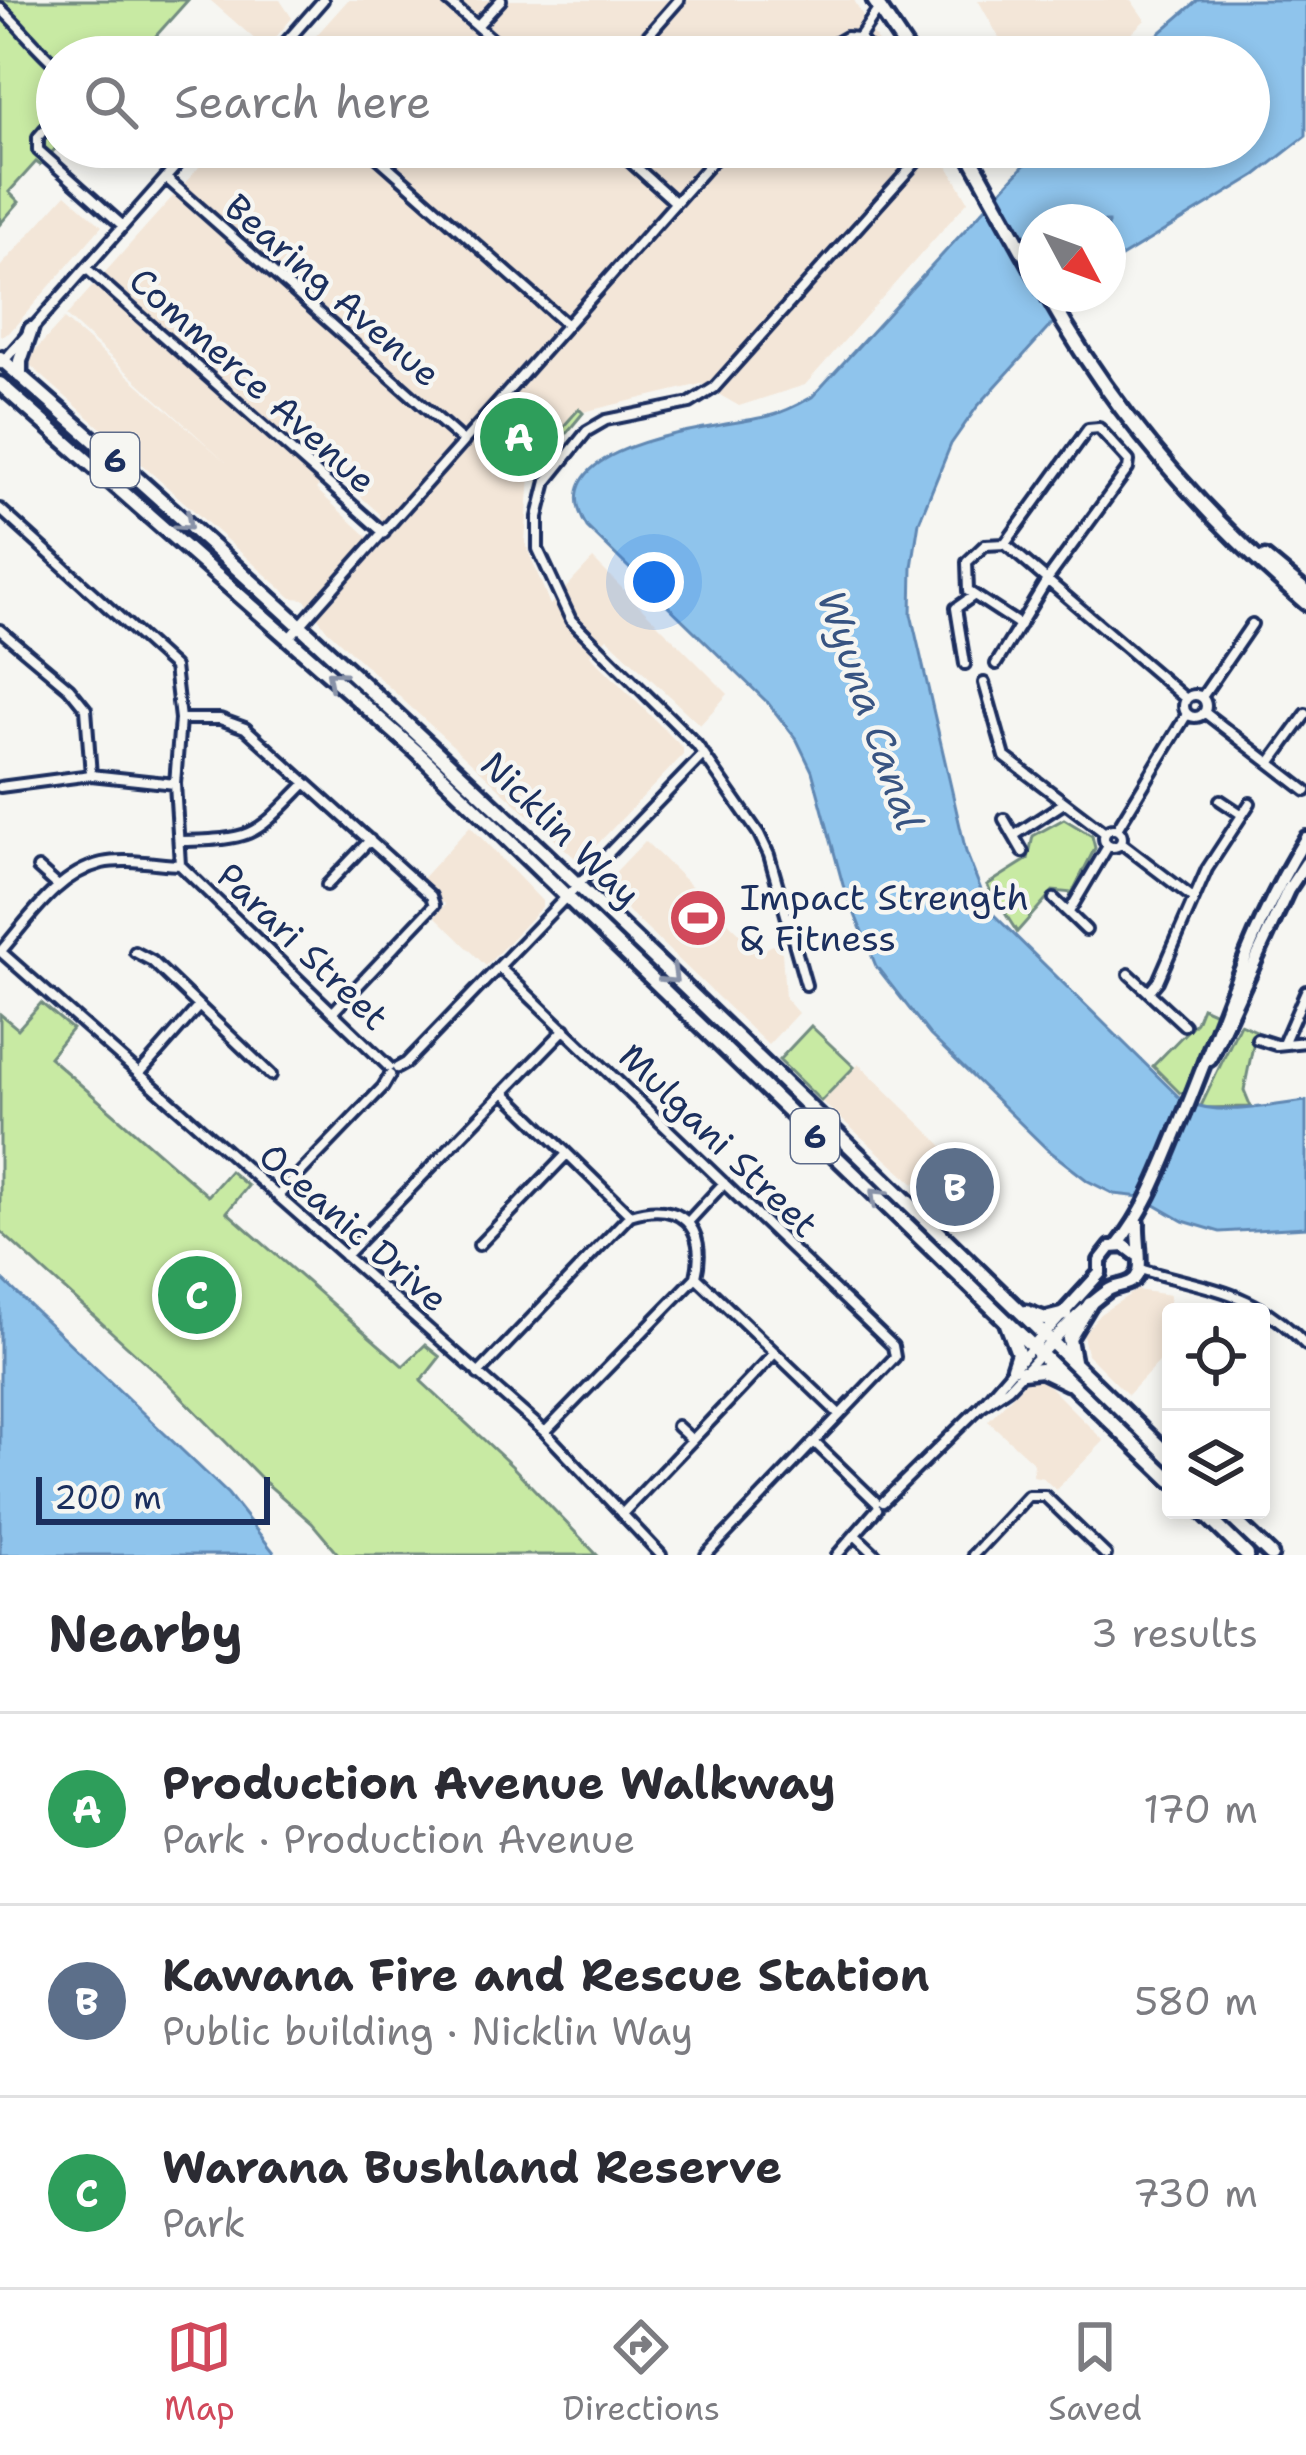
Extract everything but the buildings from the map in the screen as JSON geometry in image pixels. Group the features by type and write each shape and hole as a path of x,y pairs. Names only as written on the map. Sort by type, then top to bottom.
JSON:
{"main road":[{"path":"879,2 901,36"},
{"path":"976,168 1018,243"},
{"path":"1057,312 1120,410 1196,499 1248,554 1306,603"},
{"path":"20,376 20,361 32,329"},
{"name":"Nicklin Way","path":"1,361 301,626 578,885 1042,1344 1075,1385 1162,1471"},
{"name":"Nicklin Way","path":"0,385 417,752 1010,1312"},
{"path":"1196,499 1306,592"},
{"path":"1042,1344 1100,1273 1102,1255 1138,1223 1202,1072 1256,926 1306,838"},
{"path":"1202,1072 1226,1030 1278,910 1306,863"},
{"path":"1042,1344 1114,1285 1130,1283 1140,1269 1138,1223"},
{"path":"1118,1245 1137,1255"},
{"path":"1100,1273 1114,1285"},
{"path":"1076,1366 1069,1339 1090,1304"},
{"path":"1066,1314 1042,1319 1010,1312 1018,1370 1041,1370 1075,1385"},
{"name":"Nicklin Way","path":"1042,1344 1076,1366 1162,1449"},
{"path":"1211,1519 1247,1555"},
{"path":"1233,1519 1271,1555"}],"street":[{"path":"291,36 323,0"},
{"path":"447,0 488,36"},
{"path":"477,26 501,0"},
{"path":"647,36 679,0"},
{"path":"860,36 879,2"},
{"path":"304,3 313,11"},
{"path":"0,8 23,28 36,48"},
{"path":"58,168 123,226"},
{"path":"1,361 175,168"},
{"path":"390,168 568,325"},
{"path":"637,168 675,202"},
{"path":"289,638 706,168"},
{"path":"806,985 770,855 704,754 562,606 538,549 538,517 547,481 587,431 606,420 690,404 714,388 911,168"},
{"name":"Bearing Avenue","path":"166,178 464,442"},
{"name":"Commerce Avenue","path":"86,268 384,532"},
{"path":"996,664 1047,580 1128,469 1129,460 1099,428 1088,429 1004,544"},
{"name":"Parari Street","path":"0,509 174,667 180,865 392,1070"},
{"path":"1020,625 968,591 967,562 986,545 1004,544 1186,699 1187,714 1117,829 1105,833"},
{"path":"964,664 956,608 973,596"},
{"path":"1186,699 1202,697 1252,624"},
{"path":"1,633 69,688 86,709 91,775"},
{"path":"984,683 1005,758 1105,833 1108,846 1069,912"},
{"path":"1187,714 1198,717 1204,712 1202,697"},
{"path":"1204,712 1306,791"},
{"path":"1271,762 1306,714"},
{"path":"179,719 220,719 245,728 431,896 434,905 333,1012"},
{"path":"278,1196 383,1087 392,1070 406,1063 704,754"},
{"path":"0,788 91,775 175,784"},
{"path":"180,841 250,834 306,783"},
{"path":"1220,800 1241,814"},
{"path":"1015,836 1064,803"},
{"path":"1149,992 1193,898 1250,803"},
{"path":"1004,819 1023,852"},
{"path":"1117,829 1121,843"},
{"path":"327,885 370,840"},
{"path":"1121,843 1193,898"},
{"path":"1108,846 1121,843"},
{"path":"0,951 58,886 103,863 180,865"},
{"path":"38,868 58,886"},
{"path":"1054,898 1086,930"},
{"name":"Oceanic Drive","path":"0,951 545,1432 661,1555"},
{"path":"135,952 152,961 271,1075"},
{"name":"Mulgani Street","path":"500,967 893,1346 895,1357 839,1414"},
{"path":"1129,974 1184,1025"},
{"path":"1283,1044 1306,991"},
{"path":"139,1073 199,1006"},
{"path":"345,1256 565,1029"},
{"path":"1257,1039 1306,1042"},
{"path":"503,1092 630,1215"},
{"path":"479,1245 567,1154"},
{"path":"688,1221 724,1183"},
{"path":"478,1374 630,1215 666,1210 688,1221 696,1233 700,1259 696,1277 545,1432"},
{"path":"1140,1269 1256,1303 1306,1345"},
{"path":"696,1277 839,1414 706,1555"},
{"path":"837,1555 879,1504 896,1494 1042,1344"},
{"path":"622,1514 773,1355"},
{"path":"677,1426 692,1440"},
{"path":"814,1442 879,1504"},
{"path":"974,1555 1035,1494 1045,1496 1106,1555"},
{"path":"856,1535 876,1555"}],"shaded area":[{"path":"210,0 280,0 292,18 277,36 251,36"},
{"path":"348,0 854,0 874,36 316,36"},
{"path":"978,0 1131,0 1145,20 1128,36 998,36"},
{"path":"198,168 949,168 968,201 805,385 739,406 701,384 583,412 579,409 546,446 492,429 531,463 525,542 550,605 593,559 728,694 700,725 607,638 590,655 683,748 683,755 587,855 575,858 327,630 304,599 292,598 30,365 32,354 64,319 226,462 66,316","holes":["332,471 380,514 381,549 316,489"]},
{"path":"66,194 102,226 9,333 0,336 0,267"},
{"path":"470,826 542,901 542,907 486,966 435,916 445,904 419,882"},
{"path":"645,841 759,952 773,945 782,952 785,998 798,1013 768,1045 602,886"},
{"path":"859,1064 947,1150 914,1184 821,1101"},
{"path":"1137,1290 1170,1295 1169,1303 1162,1303 1160,1361 1128,1395 1087,1354 1083,1335 1100,1314"},
{"path":"1027,1380 1044,1381 1104,1441 1056,1490 1033,1476 1034,1463 988,1421"}],"green space":[{"path":"0,0 188,0 156,36 36,36 36,162 9,192 19,202 0,224"},
{"path":"579,409 583,413 536,470 491,428 507,411 547,445"},
{"path":"1064,819 1092,836 1095,848 1072,893 1053,891 1017,932 987,885 1028,859 1033,836"},
{"path":"41,1003 72,1029 49,1057 208,1196 230,1171 248,1186 227,1212 403,1366 425,1345 440,1357 421,1381 597,1555 339,1555 169,1384 0,1231 0,1014 18,1029"},
{"path":"1202,1007 1216,1013 1187,1092 1180,1093 1153,1066 1196,1022"},
{"path":"1240,1024 1256,1031 1244,1090 1251,1107 1200,1108"},
{"path":"811,1026 854,1067 821,1101 779,1060"}],"water":[{"path":"1198,0 1306,0 1306,136 1270,164 1270,36 1156,36"},
{"name":"Wyuna Canal","path":"1022,168 1265,168 1126,254 1126,204 1018,204 1018,312 1063,312 977,407 951,444 919,522 911,614 966,852 989,910 1183,1101 1228,1109 1306,1101 1306,1227 1220,1232 1183,1221 1141,1197 1114,1194 1088,1181 1047,1149 930,1035 876,966 843,885 812,771 797,740 768,703 587,527 577,498 586,475 608,457 676,434 791,408 812,397"},
{"path":"0,1277 228,1494 276,1555 0,1555"}],"place":[{"name":"Production Avenue Walkway","path":"519,437"},
{"name":"Impact Strength & Fitness","path":"698,918"},
{"name":"Kawana Fire and Rescue Station","path":"955,1187"},
{"name":"Warana Bushland Reserve","path":"197,1295"}]}
